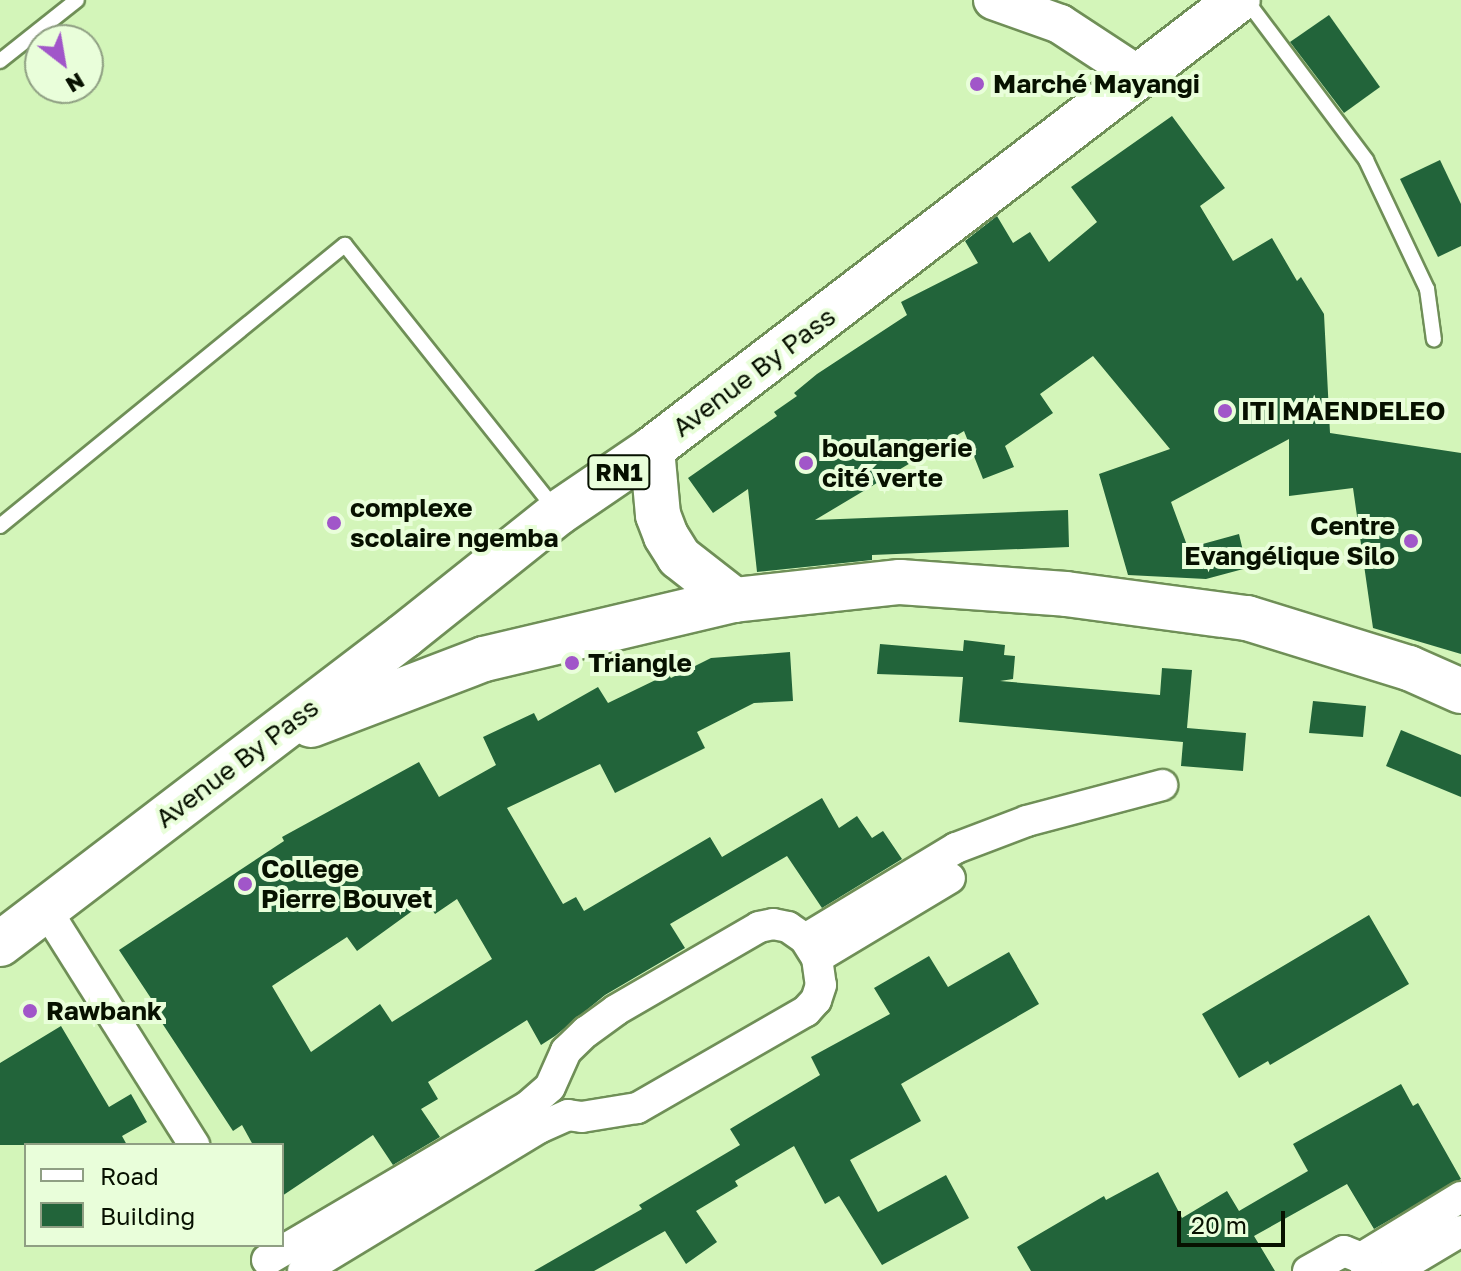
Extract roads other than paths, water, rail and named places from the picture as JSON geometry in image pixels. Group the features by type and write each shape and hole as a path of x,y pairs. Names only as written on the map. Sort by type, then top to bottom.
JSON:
{"highway":[{"name":"Avenue By Pass","path":"0,944 558,513 652,449 1238,0"},
{"path":"652,449 658,515 666,536 679,557 734,600"},
{"path":"264,743 484,659 734,600 900,582 1066,594 1247,618 1409,668 1461,691"}],"street":[{"path":"993,0 1060,24 1141,77"},
{"path":"811,949 956,848 1027,821 1162,785"},
{"path":"811,949 950,878"},
{"path":"45,908 193,1143"},
{"path":"266,1259 527,1107 550,1087 566,1051 586,1032 616,1010 759,927 773,924 788,927 811,949 821,985 816,1000 806,1011 637,1108 594,1116 568,1115 539,1128 303,1271"},
{"path":"550,1087 568,1115"},
{"path":"1308,1271 1344,1251 1365,1265 1461,1197"},
{"path":"1394,1271 1461,1231"}],"lane":[{"path":"0,61 77,0"},
{"path":"1246,0 1366,160 1427,289 1434,340"},
{"path":"0,526 345,245 558,513"}],"place":[{"name":"Marché Mayangi","path":"977,84"},
{"name":"ITI MAENDELEO","path":"1225,411"},
{"name":"boulangerie cité verte","path":"806,463"},
{"name":"complexe scolaire ngemba","path":"334,523"},
{"name":"Centre Evangélique Silo","path":"1411,541"},
{"name":"Triangle","path":"572,663"},
{"name":"College Pierre Bouvet","path":"245,884"},
{"name":"Rawbank","path":"30,1011"}]}
